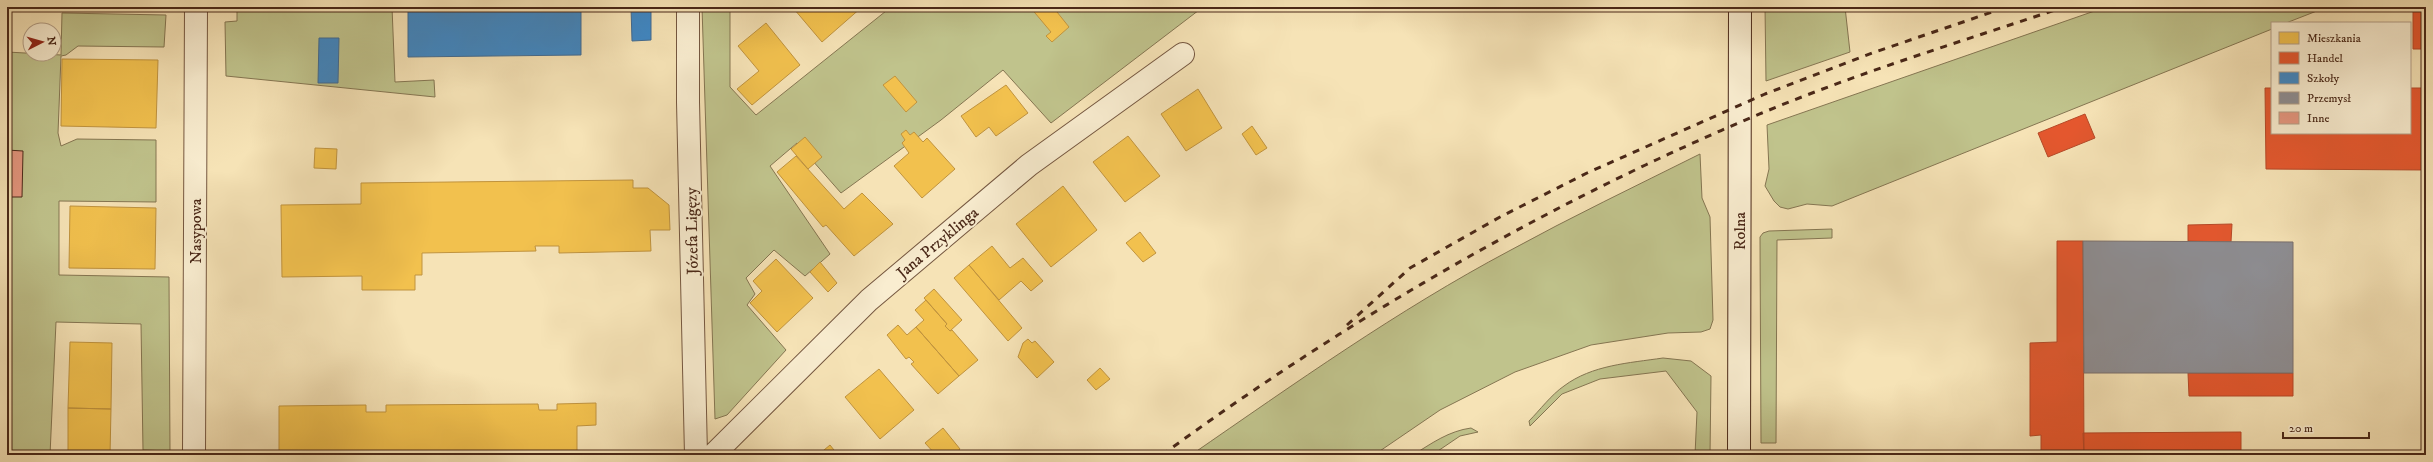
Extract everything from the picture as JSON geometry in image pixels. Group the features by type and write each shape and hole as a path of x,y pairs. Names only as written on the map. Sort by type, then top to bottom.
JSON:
{"street":[{"name":"Nasypowa","path":"194,455 196,7"},
{"name":"Józefa Ligęzy","path":"688,7 688,102 696,455"},
{"name":"Rolna","path":"1739,455 1740,7"},
{"name":"Jana Przyklinga","path":"713,455 869,300 1029,165 1183,54"}],"green space":[{"path":"237,7 392,7 395,82 434,80 435,97 226,76 225,22 237,21"},
{"path":"702,7 730,11 730,87 756,115 891,7 1203,7 1051,123 1003,70 941,120 841,193 797,143 770,166 830,254 805,276 774,250 746,278 755,294 747,305 786,350 727,415 715,419"},
{"path":"1765,7 1845,7 1850,52 1766,81"},
{"path":"2106,7 2327,7 2289,22 2271,22 2271,29 1832,206 1807,204 1788,209 1780,207 1774,201 1765,186 1769,169 1767,125"},
{"path":"62,13 166,15 164,47 78,46 66,55 62,56"},
{"path":"7,52 22,53 22,62 61,62 58,133 61,146 77,139 156,140 156,202 59,201 59,275 169,277 170,451 143,450 141,324 56,322 50,455 7,455"},
{"path":"1700,154 1702,198 1710,217 1713,320 1710,329 1701,332 1668,333 1591,345 1515,372 1440,410 1374,455 1191,455 1347,348 1427,298 1532,238"},
{"path":"1832,229 1832,238 1777,240 1776,443 1761,443 1760,237 1763,233 1769,231"},
{"path":"1663,358 1691,361 1711,376 1710,455 1695,455 1697,412 1666,371 1600,379 1562,394 1530,426 1529,421 1550,398 1564,386 1586,373 1611,366"},
{"path":"1471,428 1478,432 1460,436 1432,455 1413,455 1448,435"}],"building: Mieszkania":[{"path":"796,7 862,7 822,42 794,9"},
{"path":"1030,7 1053,7 1069,27 1052,42 1046,36 1051,32"},
{"path":"766,23 800,65 752,105 737,89 759,71 738,46"},
{"path":"62,59 158,60 156,128 61,126"},
{"path":"895,76 917,102 906,112 883,85"},
{"path":"1006,85 1028,113 996,136 989,127 976,137 961,116"},
{"path":"1198,89 1222,128 1186,151 1161,114"},
{"path":"1252,126 1267,148 1256,155 1242,134"},
{"path":"906,130 910,135 914,132 923,142 927,138 955,169 922,198 894,166 909,153 902,143 905,140 901,134"},
{"path":"1128,136 1160,176 1125,202 1093,162"},
{"path":"805,137 822,157 808,169 791,149"},
{"path":"315,148 337,149 336,169 314,168"},
{"path":"796,156 844,209 862,193 893,224 854,256 826,225 823,227 777,172"},
{"path":"633,180 633,188 648,188 669,205 670,230 650,230 651,251 559,253 559,246 535,246 536,251 422,253 422,275 415,275 415,290 362,290 362,276 282,277 281,205 361,204 361,183"},
{"path":"1063,186 1097,230 1051,267 1016,224"},
{"path":"70,206 156,208 155,269 69,268"},
{"path":"1140,232 1156,253 1143,262 1126,243"},
{"path":"992,246 1010,268 1023,258 1043,281 1031,291 1021,281 999,300 969,265"},
{"path":"776,259 813,298 777,332 750,303 762,291 753,281"},
{"path":"820,262 837,283 828,292 810,272"},
{"path":"969,265 1022,328 1008,341 954,278"},
{"path":"934,289 962,320 950,331 945,326 947,324 924,298"},
{"path":"926,300 947,324 945,326 950,331 952,330 978,360 959,376 916,327 924,320 915,310"},
{"path":"898,325 907,335 916,327 959,376 938,394 911,364 914,362 909,357 906,359 887,335"},
{"path":"1028,339 1032,343 1035,341 1054,362 1037,378 1018,357 1023,343"},
{"path":"70,342 112,343 111,409 68,408"},
{"path":"1100,368 1110,379 1096,390 1087,380"},
{"path":"879,369 914,410 880,439 845,397"},
{"path":"596,403 596,425 577,426 577,455 279,455 279,406 366,405 366,412 386,412 386,405 538,404 539,410 557,410 557,404"},
{"path":"68,408 111,409 110,455 68,455"},
{"path":"943,428 960,449 953,455 936,455 925,443"},
{"path":"830,445 838,455 818,455"}],"building: Handel":[{"path":"2413,7 2426,7 2426,49 2413,49"},
{"path":"2265,88 2271,88 2271,134 2411,134 2411,88 2426,88 2426,170 2266,169"},
{"path":"2085,114 2095,138 2048,157 2038,133"},
{"path":"2232,224 2231,242 2188,241 2188,225"},
{"path":"2057,241 2083,241 2084,455 2041,455 2041,435 2030,436 2030,343 2057,342"},
{"path":"2188,373 2293,373 2293,396 2189,396"},
{"path":"2241,432 2241,455 2084,455 2083,433"}],"building: Szkoły":[{"path":"408,7 621,7 621,9 581,9 581,55 408,57"},
{"path":"631,7 651,7 651,40 632,41"},
{"path":"319,38 339,38 338,83 318,83"}],"building: Przemysł":[{"path":"2083,241 2293,242 2293,373 2084,373"}],"building: Inne":[{"path":"7,150 23,151 22,197 7,197"}],"railway":[{"path":"1347,325 1410,268 1500,217 1587,173 1765,94 1875,52 2007,7"},
{"path":"1162,455 1232,405 1377,310 1528,224 1605,185 1683,148 1799,98 1912,57 2064,7"}]}
